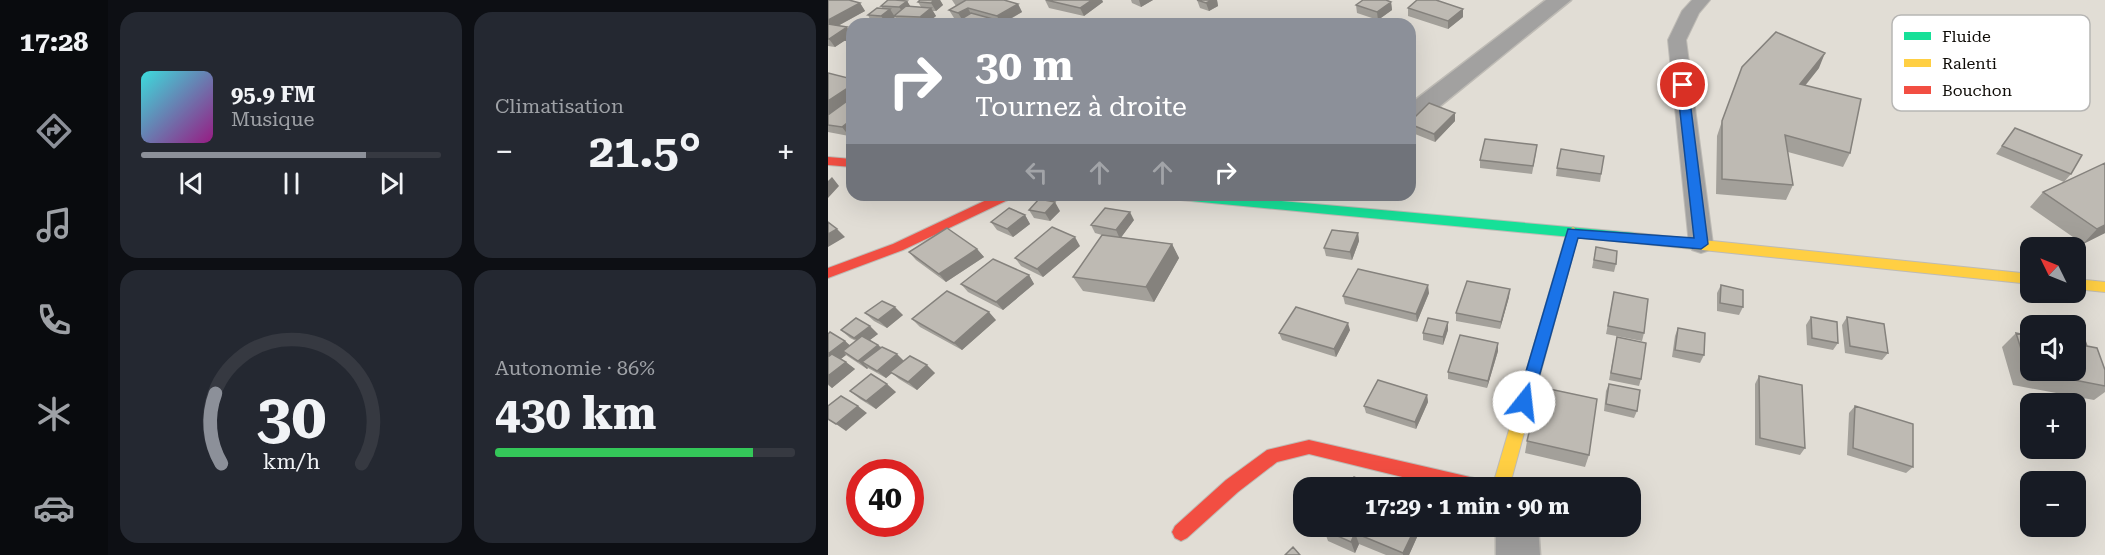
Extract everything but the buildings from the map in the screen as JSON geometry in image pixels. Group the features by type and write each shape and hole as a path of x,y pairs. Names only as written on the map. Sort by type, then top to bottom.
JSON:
{"street":[{"path":"1416,112 1560,0"},
{"path":"828,161 846,162"},
{"path":"828,273 898,247 995,201"},
{"path":"1303,201 1573,232 2020,278"},
{"path":"1503,477 1573,232"},
{"path":"2086,285 2105,287"},
{"path":"1181,532 1232,486 1273,455 1309,447 1436,477"},
{"path":"1517,537 1518,555"}],"lane":[{"path":"1701,0 1691,11 1677,40 1701,244"}],"traffic: fast":[{"path":"1235,201 1635,238"}],"traffic: slow":[{"path":"1503,477 1573,232"},
{"path":"1635,238 2020,278"},
{"path":"2086,285 2105,287"}],"traffic: jam":[{"path":"828,161 846,162"},
{"path":"828,273 898,247 995,201"},
{"path":"1181,532 1232,486 1273,455 1309,447 1436,477"}],"route":[{"path":"1524,402 1573,232 1701,244 1683,85"}]}
